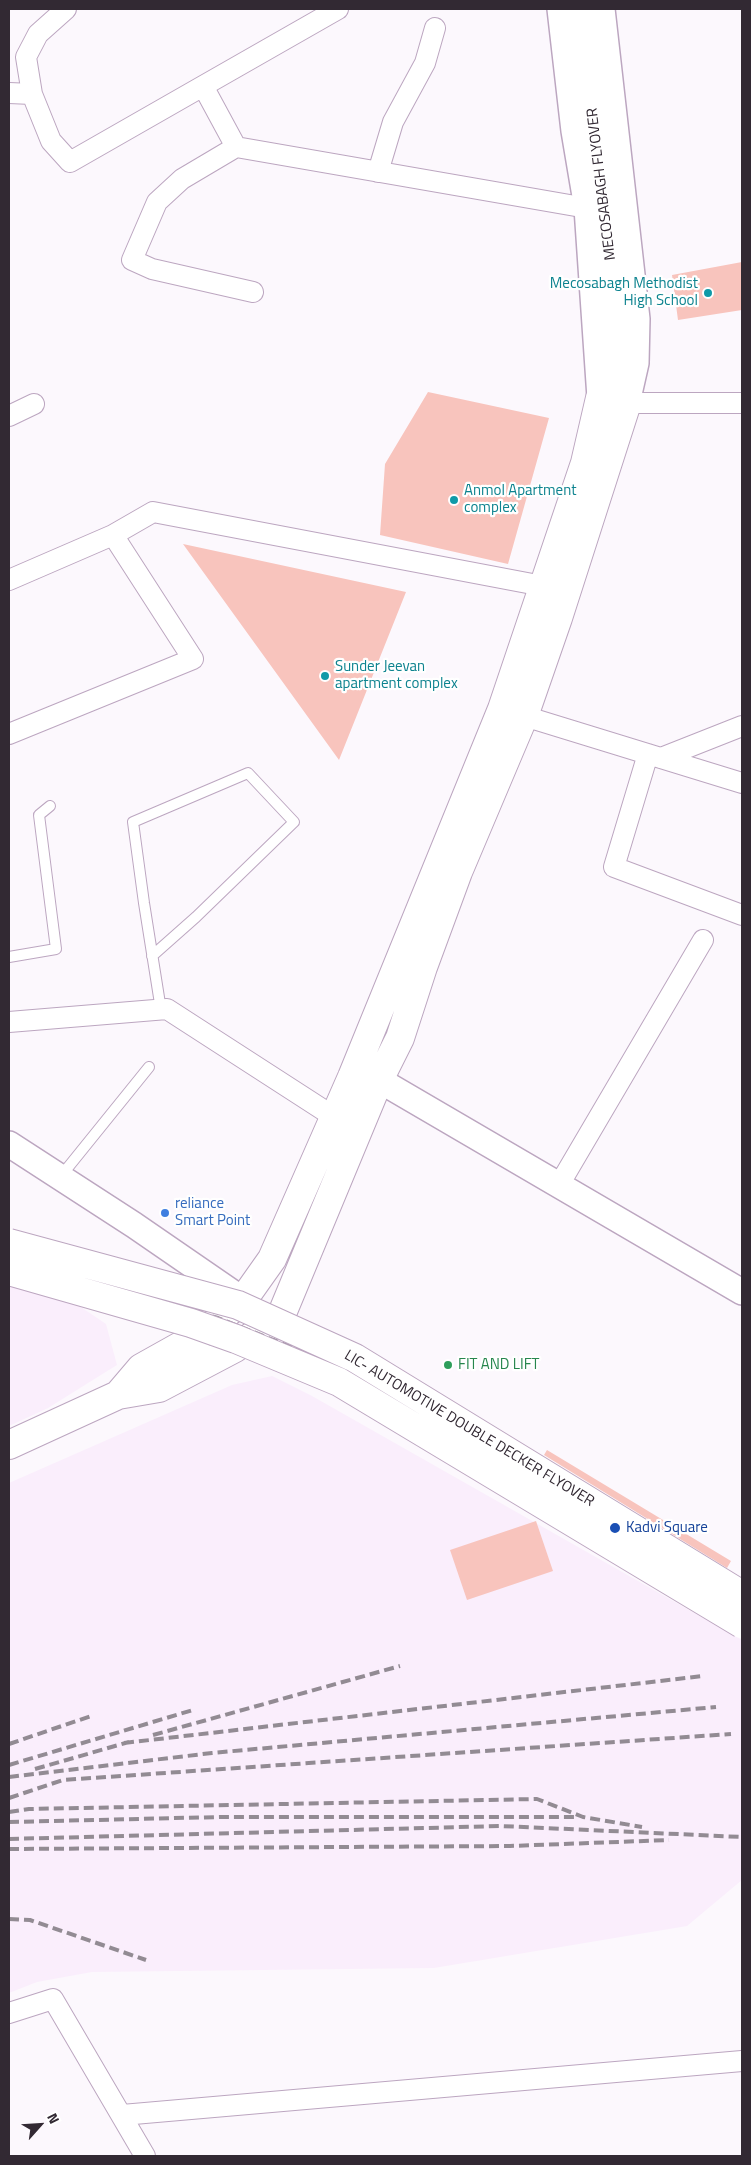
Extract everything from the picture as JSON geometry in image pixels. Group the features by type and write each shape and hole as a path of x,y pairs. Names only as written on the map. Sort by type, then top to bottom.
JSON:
{"main road":[{"name":"MECOSABAGH FLYOVER","path":"582,9 616,318 614,393"},
{"path":"9,1445 118,1395 159,1388 235,1348 281,1316 379,1080 400,1038 423,967 513,713 543,586 585,463 614,393"},
{"path":"118,1395 141,1368 200,1335 244,1300 272,1259 312,1171 333,1117 513,713 558,618 614,393"},
{"path":"9,1235 244,1300 361,1351 742,1586"},
{"name":"LIC- AUTOMOTIVE DOUBLE DECKER FLYOVER","path":"9,1243 238,1305 355,1358 742,1595"},
{"name":"LIC- AUTOMOTIVE DOUBLE DECKER FLYOVER","path":"9,1271 191,1323 236,1339 339,1382 742,1624"},
{"path":"9,1280 200,1335 336,1390 742,1636"}],"street":[{"path":"66,9 38,34 26,57 32,94 51,140 70,162 338,9"},
{"path":"560,9 574,131 614,393"},
{"path":"602,9 637,318 636,363 614,393"},
{"path":"378,172 393,122 425,63 436,28"},
{"path":"203,86 236,147"},
{"path":"9,93 32,94"},
{"path":"253,292 152,269 132,260 157,202 182,179 236,147 587,208"},
{"path":"614,393 742,403"},
{"path":"9,416 34,404"},
{"path":"9,580 113,535 153,512 543,586"},
{"path":"9,734 193,659 113,535"},
{"path":"513,713 742,783"},
{"path":"654,756 742,726"},
{"path":"654,756 614,867 742,915"},
{"path":"559,1185 703,940"},
{"path":"9,1022 167,1009 333,1117 358,1131"},
{"path":"352,1077 379,1080 742,1292"},
{"path":"9,1144 61,1176 244,1300"},
{"path":"9,2013 53,1999 145,2156"},
{"path":"122,2115 742,2061"}],"lane":[{"path":"152,956 196,917 294,822 248,773 133,822 152,956 161,1010"},
{"path":"9,957 56,949 38,815 50,806"},
{"path":"61,1176 149,1067"}],"shaded area":[{"path":"9,1285 69,1299 106,1324 117,1365 48,1408 9,1426"},
{"path":"272,1376 312,1396 742,1640 742,1880 687,1926 434,1968 92,1972 37,1982 9,1993 9,1483 232,1385"}],"building":[{"name":"Mecosabagh Methodist High School","path":"742,262 742,310 678,320 672,275"},
{"name":"Anmol Apartment complex","path":"428,392 549,418 508,564 380,535 385,464"},
{"name":"Sunder Jeevan apartment complex","path":"183,544 406,592 339,760"},
{"path":"547,1450 731,1561 727,1568 544,1455"},
{"path":"536,1521 553,1571 467,1600 450,1550"}],"railway":[{"path":"9,1254 221,1309 321,1347 742,1601"},
{"path":"9,1264 218,1318 316,1357 742,1612"},
{"path":"153,1735 400,1666"},
{"path":"124,1743 703,1676"},
{"path":"9,1777 212,1753 716,1707"},
{"path":"9,1765 193,1710"},
{"path":"9,1744 94,1715"},
{"path":"9,1798 63,1780 731,1734"},
{"path":"35,1769 129,1742"},
{"path":"9,1812 29,1809 537,1799 583,1817 642,1827"},
{"path":"9,1822 221,1817 576,1817"},
{"path":"9,1839 501,1826 742,1837"},
{"path":"9,1849 510,1846 669,1840"},
{"path":"9,1919 30,1920 146,1960"}],"place":[{"name":"Mecosabagh Methodist High School","path":"708,293"},
{"name":"Anmol Apartment complex","path":"454,500"},
{"name":"Sunder Jeevan apartment complex","path":"325,676"},
{"name":"reliance Smart Point","path":"165,1213"},
{"name":"FIT AND LIFT","path":"448,1365"},
{"name":"Kadvi Square","path":"615,1528"}]}
